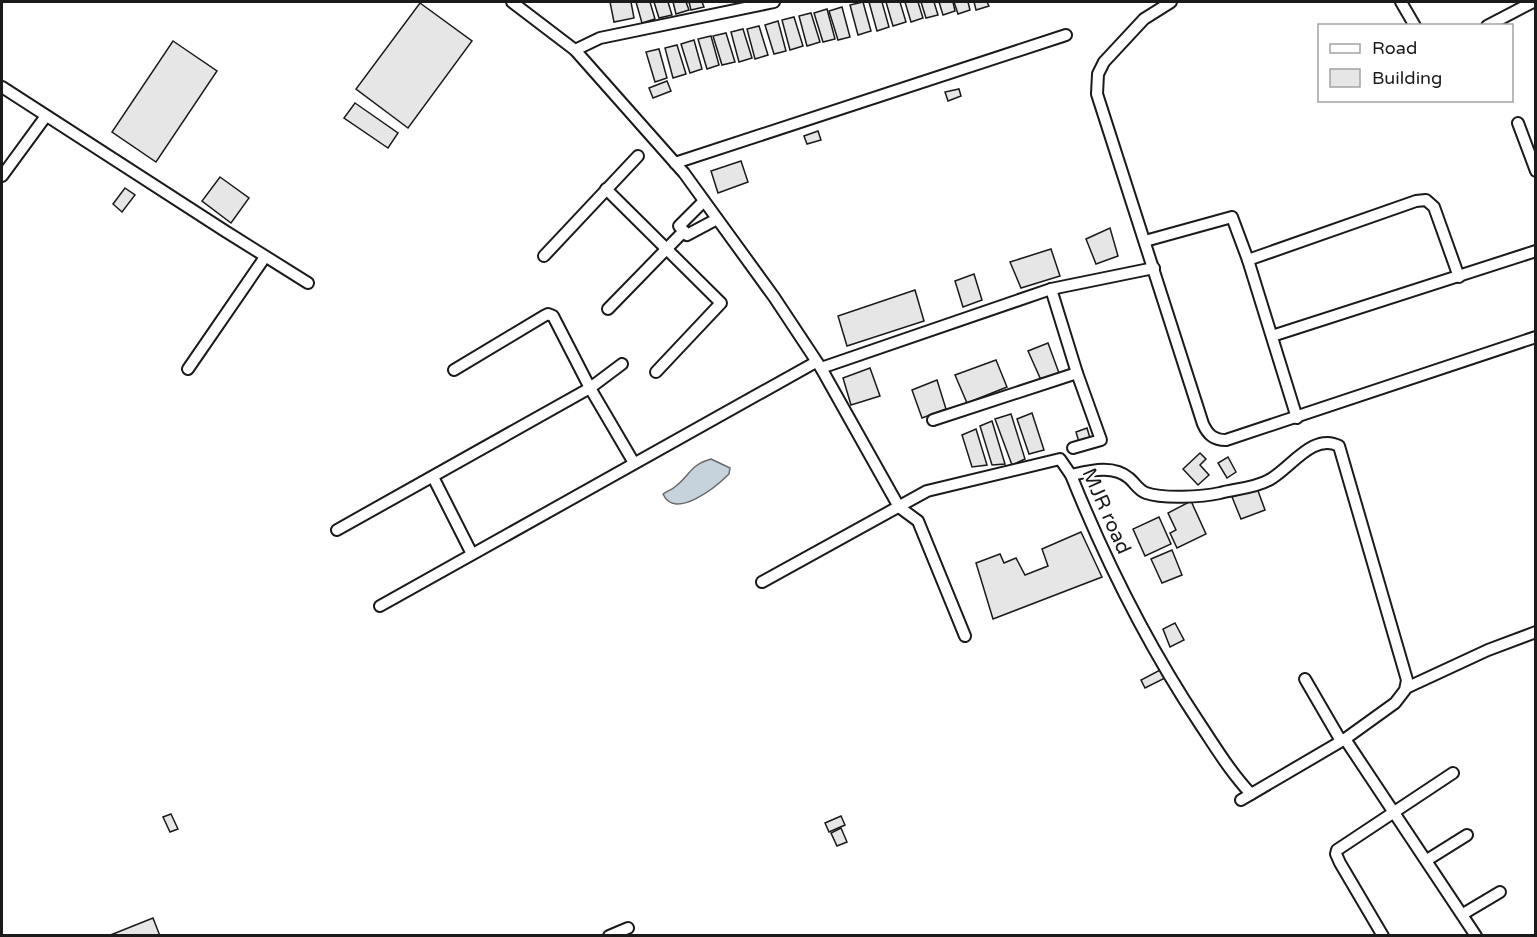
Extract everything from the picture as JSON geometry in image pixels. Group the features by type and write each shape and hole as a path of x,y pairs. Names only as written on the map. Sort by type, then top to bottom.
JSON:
{"street":[{"path":"512,2 575,50 675,163 774,297 819,365 899,507 918,521 966,636"},
{"path":"575,50 600,38 774,2"},
{"path":"1171,2 1143,19 1104,62 1098,74 1097,94 1207,431 1218,440 1226,440 1536,337"},
{"path":"1401,2 1414,24"},
{"path":"1491,24 1533,2"},
{"path":"675,163 1066,35"},
{"path":"2,87 308,283"},
{"path":"2,176 46,116"},
{"path":"1518,123 1535,167"},
{"path":"544,256 638,156"},
{"path":"606,189 721,303 656,372"},
{"path":"1248,260 1416,201 1426,200 1434,207 1459,277"},
{"path":"704,201 679,226 687,235 717,219"},
{"path":"1145,241 1232,218 1248,260 1297,418"},
{"path":"608,309 684,231"},
{"path":"1272,336 1536,251"},
{"path":"188,369 265,256"},
{"path":"380,606 634,463 819,365 1051,289 1154,267"},
{"path":"1051,289 1101,440 1073,448"},
{"path":"454,370 548,314 553,316 590,388 634,463"},
{"path":"337,530 590,388 622,364"},
{"path":"933,420 1077,373"},
{"path":"1071,474 1107,469 1129,478 1147,493 1212,495 1268,481 1315,446 1325,442 1339,446 1407,680 1406,688"},
{"name":"MJR road","path":"762,582 927,491 1060,459 1071,474 1137,620 1177,690 1236,778 1246,797 1343,740"},
{"path":"433,477 472,554"},
{"path":"1343,740 1395,703 1406,688 1488,650 1536,632"},
{"path":"1305,679 1343,740 1395,812 1476,936"},
{"path":"1383,936 1336,854 1337,850 1453,773"},
{"path":"1427,860 1467,835"},
{"path":"1463,914 1500,891"},
{"path":"609,936 628,928"}],"shaded area":[{"path":"711,459 730,468 729,474 706,493 686,503 677,504 669,501 663,494 681,482 694,467"}],"building":[{"path":"610,2 631,2 634,18 614,22"},
{"path":"636,2 650,2 655,19 642,23"},
{"path":"654,2 668,2 672,15 659,18"},
{"path":"673,2 686,2 689,10 676,14"},
{"path":"689,2 702,2 704,7 691,10"},
{"path":"863,2 871,31 858,35 850,5"},
{"path":"869,2 882,2 889,27 877,31"},
{"path":"886,2 900,2 906,22 893,26"},
{"path":"905,2 918,2 923,18 911,22"},
{"path":"921,2 934,2 938,15 926,18"},
{"path":"939,2 953,2 955,11 943,15"},
{"path":"954,2 968,2 970,10 958,14"},
{"path":"974,2 987,2 989,6 976,10"},
{"path":"420,3 472,41 408,128 356,89"},
{"path":"842,7 850,37 838,40 829,11"},
{"path":"827,9 835,39 823,42 814,13"},
{"path":"811,13 820,42 807,46 799,16"},
{"path":"794,17 803,46 790,50 782,20"},
{"path":"778,21 786,51 774,54 765,25"},
{"path":"759,26 768,55 755,59 747,29"},
{"path":"743,29 752,58 739,62 731,32"},
{"path":"726,33 735,62 722,65 713,36"},
{"path":"711,36 719,65 707,69 698,39"},
{"path":"694,40 702,69 690,73 681,44"},
{"path":"173,41 217,71 156,162 112,132"},
{"path":"677,45 686,74 673,78 665,48"},
{"path":"659,49 667,78 655,82 646,52"},
{"path":"667,81 671,91 653,98 649,88"},
{"path":"959,89 961,96 948,101 945,92"},
{"path":"355,103 398,133 388,148 344,118"},
{"path":"818,131 821,140 807,144 804,136"},
{"path":"741,161 748,182 718,193 711,171"},
{"path":"220,177 249,198 231,223 202,201"},
{"path":"125,188 135,195 122,212 113,204"},
{"path":"1110,228 1118,256 1096,264 1086,239"},
{"path":"1051,249 1060,276 1021,288 1010,262"},
{"path":"974,274 982,300 963,307 955,281"},
{"path":"915,290 924,321 847,346 838,316"},
{"path":"1048,343 1059,373 1041,380 1028,351"},
{"path":"996,360 1007,387 967,403 955,375"},
{"path":"870,368 880,396 851,405 843,378"},
{"path":"937,380 946,409 922,418 912,390"},
{"path":"1032,413 1044,450 1029,454 1017,419"},
{"path":"1011,414 1025,459 1012,465 995,419"},
{"path":"992,421 1005,464 992,465 980,426"},
{"path":"1087,428 1090,438 1079,442 1076,432"},
{"path":"976,429 987,465 972,467 962,435"},
{"path":"1200,453 1206,459 1200,465 1209,475 1198,485 1183,469"},
{"path":"1228,457 1236,472 1227,478 1218,463"},
{"path":"1257,488 1265,510 1241,519 1232,497"},
{"path":"1191,501 1206,534 1177,548 1170,533 1176,530 1168,513"},
{"path":"1159,517 1171,544 1145,556 1133,529"},
{"path":"1081,532 1102,577 993,619 976,563 1000,554 1004,563 1016,558 1025,575 1048,566 1042,549"},
{"path":"1172,550 1182,575 1162,583 1151,559"},
{"path":"1175,623 1184,640 1170,647 1163,629"},
{"path":"1162,669 1167,677 1145,688 1141,680"},
{"path":"171,814 178,829 170,832 163,817"},
{"path":"841,816 845,825 829,832 825,823"},
{"path":"841,828 847,842 837,846 831,833"},
{"path":"153,918 160,936 108,936"}]}
